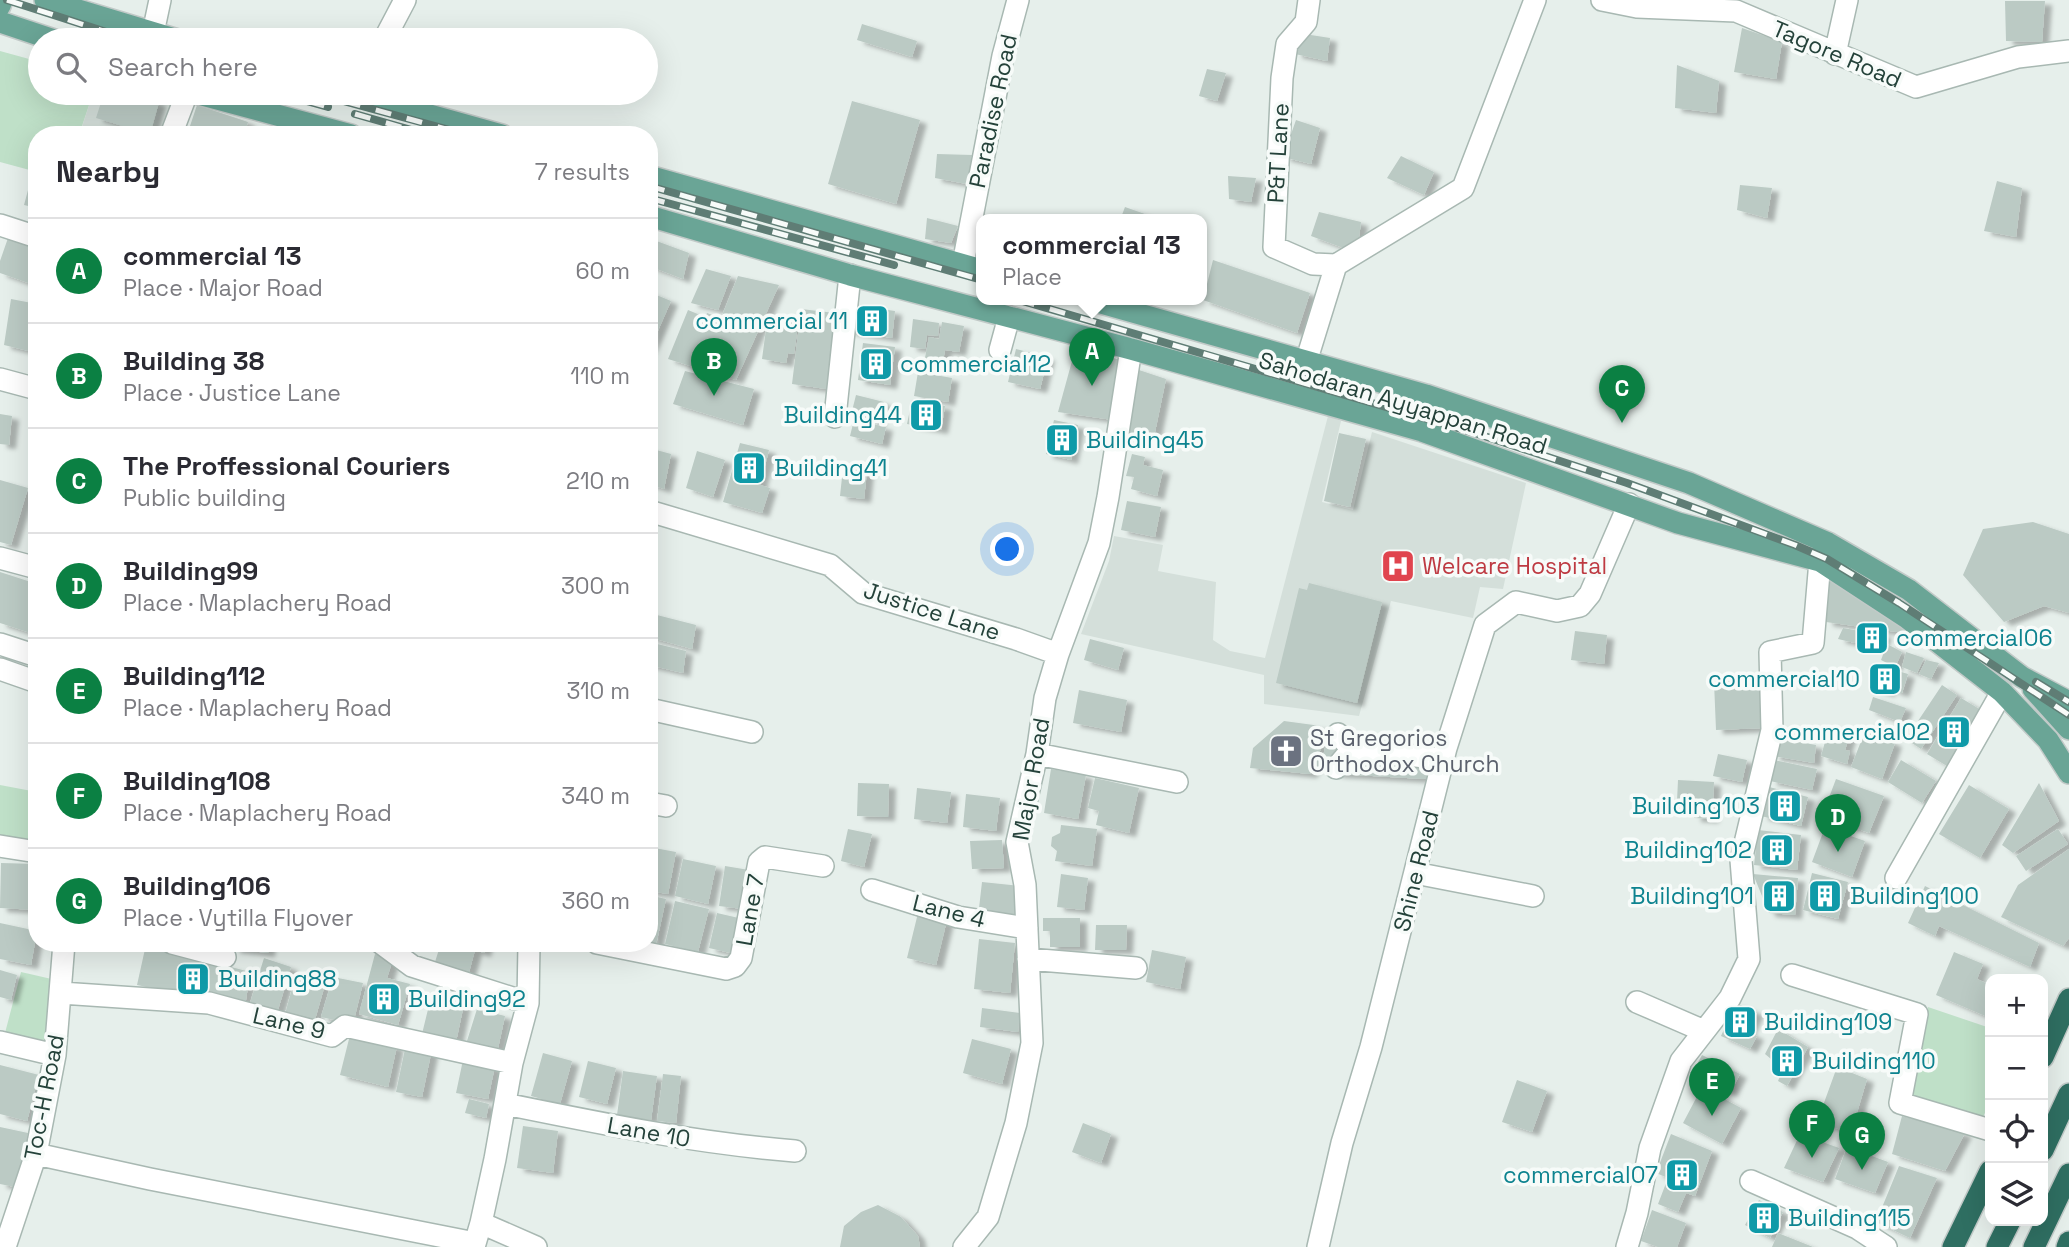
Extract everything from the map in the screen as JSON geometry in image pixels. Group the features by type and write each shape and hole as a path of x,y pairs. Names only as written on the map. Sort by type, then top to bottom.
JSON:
{"highway":[{"path":"2048,1046 2069,999"},
{"path":"2048,1139 2069,1094"},
{"path":"2034,1247 2069,1174"},
{"path":"1954,1247 1985,1182"},
{"path":"1997,1247 2008,1226"},
{"path":"2067,1247 2069,1242"}],"main road":[{"path":"0,6 2,0"},
{"path":"45,0 137,28"},
{"path":"0,22 28,31"},
{"path":"240,105 318,126"},
{"path":"398,105 471,126"},
{"path":"658,179 972,267"},
{"name":"Sahodaran Ayyappan Road","path":"658,219 850,275 1131,349 1422,431 1678,523 1819,561 1907,618 2003,692 2048,740 2069,773"},
{"name":"Sahodaran Ayyappan Road","path":"1108,305 1426,395 1689,483 1828,543 1909,590 2022,677"},
{"path":"1540,472 1553,437"},
{"path":"2022,677 2069,702"},
{"path":"2022,677 2069,729"}],"street":[{"path":"154,28 160,0"},
{"path":"390,28 405,0"},
{"name":"Paradise Road","path":"980,214 1003,56 1018,0"},
{"name":"P&T Lane","path":"1309,0 1306,22 1287,44 1282,78 1273,247 1313,264 1336,265"},
{"path":"1307,362 1336,265 1462,188 1535,0"},
{"name":"Tagore Road","path":"1602,0 1637,7 1736,12 1916,87 2018,57 2069,51"},
{"path":"1835,54 1847,0"},
{"path":"174,126 182,105"},
{"path":"0,225 28,234"},
{"name":"Paradise Road","path":"972,267 976,240"},
{"path":"835,417 850,275"},
{"path":"1000,350 1009,317"},
{"name":"Major Road","path":"964,1247 988,1217 1016,1124 1032,1043 1025,885 1017,842 1037,754 1045,698 1058,654 1099,543 1131,349"},
{"path":"0,379 28,387"},
{"name":"Shine Road","path":"1318,1247 1342,1143 1371,1047 1443,760 1485,625 1516,602 1557,611 1580,606 1590,594 1629,505"},
{"name":"Justice Lane","path":"658,514 830,565 863,593 1058,654"},
{"path":"0,558 28,566"},
{"path":"1627,1247 1650,1148 1681,1061 1730,998 1749,959 1741,860 1772,730 1770,652 1813,643 1819,561"},
{"path":"28,653 8,646 3,670 28,678"},
{"path":"1896,878 2003,692"},
{"path":"658,711 752,732"},
{"path":"1336,768 1345,741 1443,760"},
{"path":"1037,754 1177,782"},
{"path":"0,846 28,851"},
{"name":"Lane 7","path":"642,952 726,969 735,966 741,958 759,862 765,857 823,866"},
{"path":"1415,873 1532,896"},
{"name":"Lane 4","path":"872,890 958,917 1027,928"},
{"name":"Toc-H Road","path":"7,1247 10,1200 36,1154 55,1055 63,952"},
{"path":"206,952 225,957"},
{"path":"393,952 412,966 528,1003"},
{"path":"477,1238 512,1063 528,1003 529,952"},
{"path":"1028,959 1136,968"},
{"path":"1792,975 1917,1014 1900,1103 1985,1128"},
{"name":"Lane 9","path":"61,993 209,1003 332,1036 345,1026 512,1063"},
{"path":"1637,1002 1704,1031"},
{"path":"0,1042 55,1055"},
{"name":"Lane 10","path":"505,1104 653,1134 725,1145 795,1151"},
{"path":"36,1154 325,1214 536,1247"},
{"path":"1751,1181 1857,1228 1886,1247"}],"shaded area":[{"path":"89,105 171,105 163,126 82,126"},
{"name":"Welcare Hospital","path":"1328,416 1341,421 1322,502 1353,510 1372,432 1526,483 1503,589 1480,587 1473,618 1391,601 1359,716 1264,704 1264,675 1081,634 1109,561 1114,536 1163,545 1158,571 1216,582 1213,640 1230,651 1265,658"}],"green space":[{"path":"0,51 28,59 28,105 89,105 82,126 28,126 28,170 0,162"},
{"path":"0,785 28,790 28,846 0,841"},
{"path":"21,972 56,980 52,1039 43,1044 5,1033"},
{"path":"1928,1007 1985,1026 1983,1117 1910,1099"}],"building":[{"path":"2005,1 2045,1 2042,42 2006,41"},
{"path":"862,24 917,41 912,57 857,40"},
{"path":"1742,28 1782,42 1776,79 1734,72"},
{"path":"1298,33 1330,38 1327,61 1295,54"},
{"path":"1677,65 1719,81 1716,113 1675,108"},
{"path":"1207,69 1226,73 1217,101 1199,96"},
{"path":"852,101 920,120 896,204 828,184"},
{"path":"100,105 158,105 152,126 123,126 96,118"},
{"path":"197,105 248,122 247,126 190,126"},
{"path":"1296,120 1320,128 1311,164 1283,157"},
{"path":"937,154 972,155 967,184 935,178"},
{"path":"1401,156 1434,172 1424,195 1387,178"},
{"path":"1228,176 1256,178 1251,202 1229,199"},
{"path":"1997,181 2022,188 2016,237 1984,231"},
{"path":"1740,185 1772,188 1767,218 1737,210"},
{"path":"28,190 28,206 24,205"},
{"path":"1125,207 1145,214 1122,214"},
{"path":"1319,212 1361,222 1357,253 1311,236"},
{"path":"927,218 958,226 951,243 925,239"},
{"path":"8,238 28,244 28,283 0,273 0,261"},
{"path":"658,242 689,253 683,279 658,269"},
{"path":"1213,260 1310,293 1297,333 1207,301 1207,284"},
{"path":"706,269 731,276 718,310 691,303"},
{"path":"738,276 779,285 736,380 668,359 688,310 705,317 707,313 721,318"},
{"path":"658,296 671,301 658,331"},
{"path":"11,299 28,302 28,351 4,345"},
{"name":"commercial 11","path":"852,305 895,311 892,338 848,331"},
{"path":"801,309 835,313 826,389 792,384"},
{"path":"768,314 799,318 794,354 788,353 786,363 762,359"},
{"path":"913,319 939,323 938,336 927,335 925,349 910,347"},
{"path":"942,322 964,326 959,352 945,350 942,366 924,363 929,337 939,339"},
{"name":"commercial12","path":"863,343 895,347 890,385 858,380"},
{"path":"1016,349 1048,357 1040,389 1008,382"},
{"path":"1075,350 1122,360 1113,420 1058,412"},
{"path":"1133,368 1166,379 1155,432 1129,435 1128,396"},
{"path":"685,371 754,389 743,425 673,404"},
{"path":"918,372 952,378 948,402 914,396"},
{"path":"856,395 884,402 879,422 851,415"},
{"name":"Building44","path":"912,400 945,406 941,430 907,424"},
{"path":"0,414 12,416 9,445 0,444"},
{"path":"854,420 886,427 882,444 850,436"},
{"name":"Building45","path":"1054,420 1078,425 1071,460 1046,454"},
{"path":"1339,433 1366,439 1350,507 1324,501"},
{"name":"Building41","path":"740,443 769,450 760,485 770,488 762,513 723,502"},
{"path":"658,450 671,454 664,489 658,487"},
{"path":"697,451 725,460 713,497 686,488"},
{"path":"1132,454 1145,457 1143,465 1163,470 1157,496 1131,489 1134,477 1126,476"},
{"path":"843,468 867,471 864,499 840,496"},
{"path":"0,480 28,488 11,545 0,542"},
{"path":"1127,501 1161,507 1155,537 1121,530"},
{"path":"2033,522 2069,534 2069,613 2044,606 2004,622 1963,575 1983,529"},
{"path":"0,572 28,581 28,632 0,623"},
{"path":"1829,572 1911,634 1826,622"},
{"path":"1309,583 1382,602 1357,703 1276,683 1299,588 1307,590"},
{"path":"658,615 696,625 692,649 658,640"},
{"path":"1843,628 1860,631 1855,643 1838,639"},
{"path":"1575,631 1607,635 1604,664 1571,660"},
{"name":"commercial06","path":"1863,632 1885,634 1881,645 1859,642"},
{"path":"1090,639 1124,648 1118,670 1084,660"},
{"path":"658,644 686,651 683,673 658,667"},
{"path":"1887,644 1902,652 1895,667 1881,660"},
{"path":"1906,652 1924,658 1917,673 1902,667"},
{"path":"1926,660 1939,663 1931,679 1919,674"},
{"name":"commercial10","path":"1882,666 1895,670 1888,693 1876,689"},
{"path":"1898,671 1908,674 1902,693 1892,690"},
{"path":"1761,679 1763,728 1716,730 1714,682"},
{"path":"1942,685 1957,695 1921,749 1906,739"},
{"path":"1079,690 1127,700 1121,732 1073,723"},
{"path":"1873,697 1906,708 1900,722 1869,710"},
{"name":"commercial02","path":"1961,698 1981,710 1947,766 1927,754"},
{"name":"St Gregorios Orthodox Church","path":"1284,721 1321,726 1324,739 1319,754 1323,757 1327,738 1361,753 1434,763 1435,773 1424,779 1338,774 1315,766 1310,774 1250,768 1253,748"},
{"path":"1829,728 1850,734 1845,750 1850,751 1847,764 1821,756"},
{"path":"1865,731 1895,743 1882,779 1851,767"},
{"path":"1776,738 1816,745 1814,763 1773,756"},
{"path":"1718,754 1747,760 1742,782 1713,776"},
{"path":"1774,760 1817,769 1812,790 1770,781"},
{"path":"1901,760 1936,781 1922,803 1888,782"},
{"path":"1051,769 1086,775 1078,819 1044,813"},
{"path":"1095,778 1139,788 1129,833 1096,825 1099,811 1088,808"},
{"path":"1836,779 1884,796 1869,833 1822,816"},
{"path":"1678,780 1714,782 1712,819 1694,818 1695,802 1677,801"},
{"path":"858,783 889,784 888,817 857,816"},
{"path":"2039,783 2059,821 2013,853 2002,845"},
{"path":"1969,785 2009,809 1980,858 1939,834"},
{"name":"Building103","path":"1769,787 1808,797 1801,826 1761,816"},
{"path":"917,788 951,792 947,823 914,819"},
{"path":"966,794 1000,798 996,831 963,827"},
{"path":"1061,825 1097,829 1092,866 1055,861 1057,851 1051,846 1052,837 1060,833"},
{"path":"1825,827 1865,841 1852,877 1812,862"},
{"path":"848,829 872,834 864,867 841,861"},
{"path":"2058,829 2068,844 2026,871 2016,856"},
{"name":"Building102","path":"1758,830 1801,835 1797,870 1754,865"},
{"path":"1002,840 1004,868 972,869 970,841"},
{"path":"658,849 676,852 668,894 658,892"},
{"path":"2069,849 2069,938 2063,946 2001,917 2018,885"},
{"path":"683,859 716,866 708,904 675,896"},
{"path":"1,863 28,864 28,910 0,908"},
{"path":"725,866 749,870 743,909 719,906"},
{"name":"Building100","path":"1812,873 1848,882 1838,919 1803,910"},
{"path":"1061,874 1088,878 1084,910 1057,907"},
{"name":"Building101","path":"1753,874 1798,878 1795,915 1769,913"},
{"path":"982,882 1020,886 1016,921 978,917"},
{"path":"1925,886 2039,943 2030,967 1939,926 1935,936 1908,923"},
{"path":"658,897 666,899 658,936"},
{"path":"675,901 709,909 698,952 665,944"},
{"path":"717,913 743,919 735,954 709,948"},
{"path":"918,913 947,920 936,965 907,958"},
{"path":"1043,918 1080,918 1080,947 1050,947 1050,931 1043,931"},
{"path":"0,923 28,929 28,952 33,952 31,965 0,959"},
{"path":"1096,925 1127,925 1126,950 1095,950"},
{"path":"979,939 1015,943 1010,993 974,989"},
{"path":"1152,950 1186,957 1180,989 1146,982"},
{"name":"Building88","path":"144,952 175,952 250,972 245,1007 137,985"},
{"path":"438,952 474,952 468,976 435,962"},
{"path":"1954,952 1983,964 1977,979 1985,983 1985,1016 1936,995"},
{"name":"Building92","path":"375,954 393,959 387,978 410,984 398,1025 359,1014"},
{"path":"264,958 291,967 277,1013 250,1003"},
{"path":"0,970 17,975 11,1000 0,997"},
{"path":"296,974 326,981 314,1023 285,1014"},
{"path":"333,977 363,983 353,1024 321,1017"},
{"path":"431,997 464,1004 456,1042 422,1034"},
{"name":"Building109","path":"1736,1003 1757,1012 1748,1032 1757,1036 1750,1049 1721,1036"},
{"path":"982,1008 1020,1013 1018,1032 980,1027"},
{"path":"477,1009 505,1016 497,1053 466,1044"},
{"name":"Building110","path":"1778,1029 1808,1047 1787,1086 1778,1081 1783,1069 1765,1054"},
{"path":"350,1035 397,1046 388,1087 340,1075"},
{"path":"972,1039 1011,1049 1002,1084 963,1073"},
{"path":"406,1044 432,1049 422,1097 396,1092"},
{"path":"543,1053 572,1061 560,1104 531,1096"},
{"path":"1702,1055 1740,1074 1730,1093 1692,1074"},
{"path":"463,1060 495,1066 488,1099 456,1093"},
{"path":"588,1061 616,1068 607,1104 579,1097"},
{"path":"0,1065 39,1075 27,1121 0,1114"},
{"path":"1837,1067 1867,1079 1851,1133 1817,1122"},
{"path":"623,1071 657,1076 651,1120 617,1115"},
{"path":"663,1074 681,1076 676,1123 657,1121"},
{"path":"1517,1080 1547,1091 1532,1132 1502,1122"},
{"path":"1702,1087 1741,1108 1722,1144 1683,1123"},
{"path":"469,1099 489,1104 486,1118 465,1113"},
{"path":"1902,1116 1965,1133 1945,1171 1892,1154"},
{"path":"1083,1123 1111,1134 1101,1163 1072,1152"},
{"path":"523,1126 558,1131 553,1173 517,1168"},
{"path":"0,1127 28,1133 15,1187 0,1184"},
{"name":"commercial07","path":"1671,1134 1712,1151 1695,1196 1686,1193 1678,1212 1658,1204 1668,1178 1656,1173"},
{"path":"1800,1134 1839,1148 1823,1182 1784,1168"},
{"path":"1847,1147 1888,1162 1875,1193 1835,1179"},
{"path":"1899,1166 1937,1178 1910,1238 1876,1222"},
{"name":"Building115","path":"1759,1200 1783,1212 1770,1238 1745,1225"},
{"path":"878,1205 901,1217 918,1236 920,1247 840,1247 844,1226 861,1212"},
{"path":"1652,1210 1686,1223 1677,1247 1658,1247 1641,1241"},
{"path":"1778,1233 1813,1247 1772,1247"}],"railway":[{"path":"7,0 94,28"},
{"path":"321,105 328,107"},
{"path":"358,105 435,126"},
{"path":"355,114 397,126"},
{"path":"658,189 976,278"},
{"path":"658,200 894,265"},
{"path":"1036,305 1475,433 1627,483 1795,545 1827,559 1899,603 2069,715"},
{"path":"1272,363 1343,383"},
{"path":"2036,682 2069,702"}],"place":[{"name":"commercial 11","path":"872,321"},
{"name":"commercial12","path":"876,364"},
{"name":"commercial 13","path":"1092,386"},
{"name":"Building 38","path":"714,396"},
{"name":"Building44","path":"926,415"},
{"name":"The Proffessional Couriers","path":"1622,423"},
{"name":"Building45","path":"1062,440"},
{"name":"Building41","path":"749,468"},
{"name":"Welcare Hospital","path":"1398,566"},
{"name":"commercial06","path":"1872,638"},
{"name":"commercial10","path":"1885,679"},
{"name":"commercial02","path":"1954,732"},
{"name":"St Gregorios Orthodox Church","path":"1286,751"},
{"name":"Building103","path":"1785,806"},
{"name":"Building102","path":"1777,850"},
{"name":"Building99","path":"1838,852"},
{"name":"Building101","path":"1779,896"},
{"name":"Building100","path":"1825,896"},
{"name":"Building88","path":"193,979"},
{"name":"Building92","path":"384,999"},
{"name":"Building109","path":"1740,1022"},
{"name":"Building110","path":"1787,1061"},
{"name":"Building112","path":"1712,1116"},
{"name":"Building108","path":"1812,1158"},
{"name":"Building106","path":"1862,1170"},
{"name":"commercial07","path":"1682,1175"},
{"name":"Building115","path":"1764,1218"}]}
